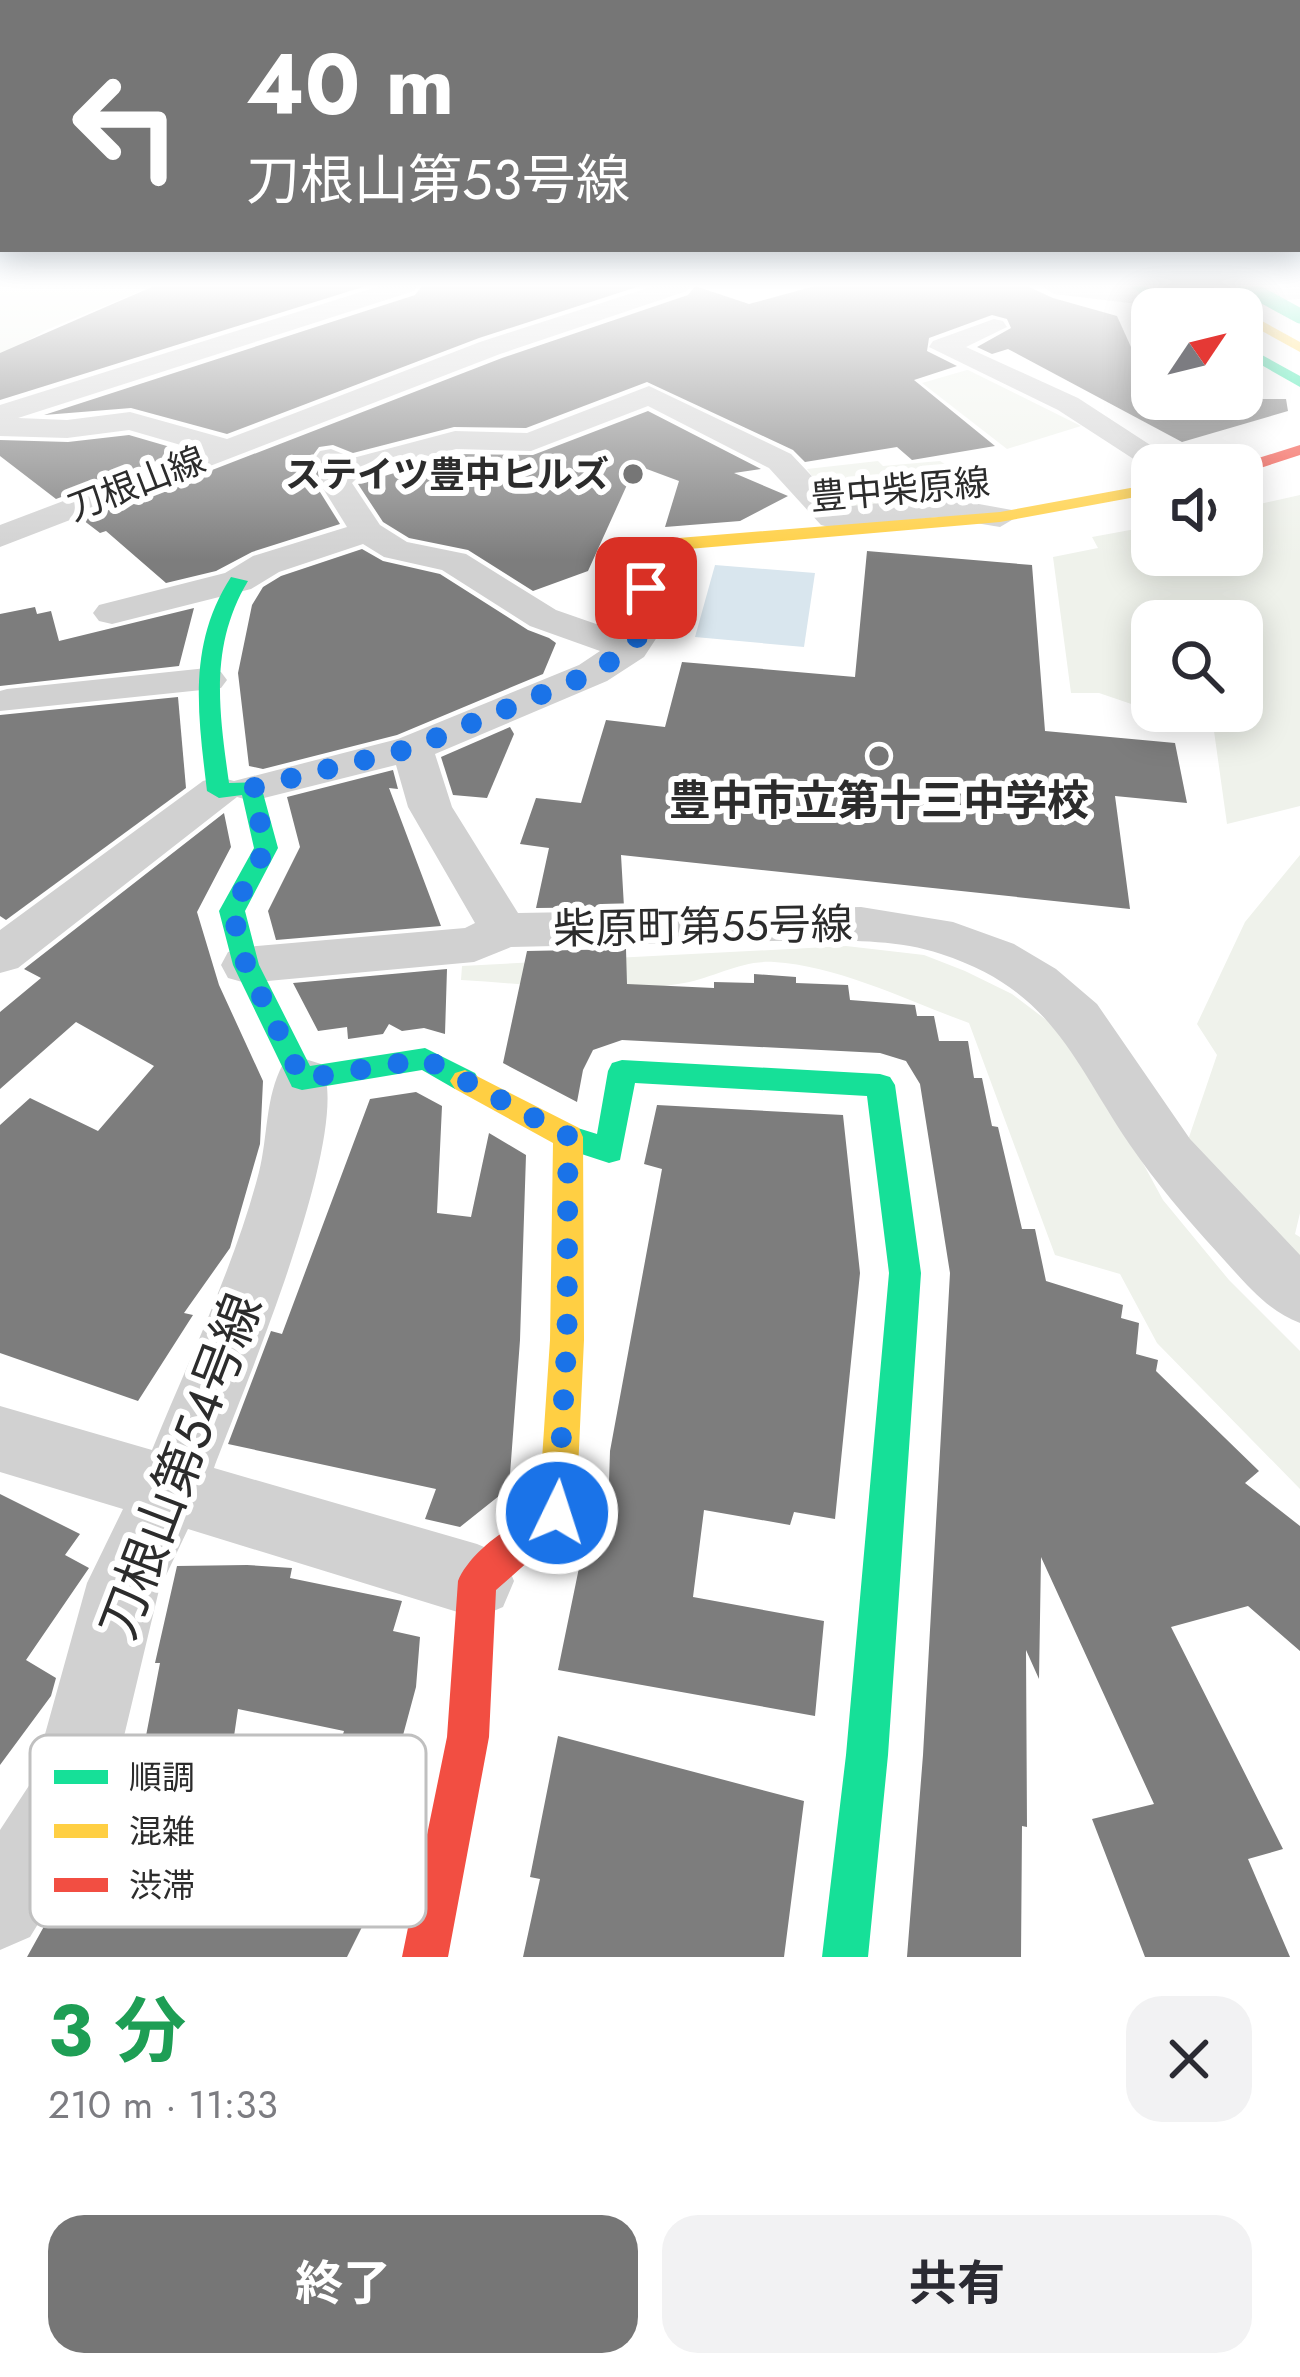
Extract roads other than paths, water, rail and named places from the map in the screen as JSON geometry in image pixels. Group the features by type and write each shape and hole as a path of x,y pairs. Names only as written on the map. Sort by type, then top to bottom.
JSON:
{"main road":[{"path":"1263,461 1300,450"},
{"name":"豊中柴原線","path":"654,546 1000,517 1131,493"},
{"path":"238,581 217,611 208,680 236,789 266,848 232,911 246,965 302,1079 425,1059 568,1136 609,1151 622,1071 880,1085 904,1273 867,1755 845,1957"},
{"path":"425,1957 468,1737 476,1581 557,1513 567,1340 568,1136"}],"street":[{"path":"0,415 118,377"},
{"name":"刀根山線","path":"0,537 415,377"},
{"path":"1010,377 1068,404 1132,444"},
{"path":"629,649 543,618 453,562 396,550 367,532 334,482 348,469 455,440 531,442 650,395 780,460 833,518 940,507 1000,517"},
{"path":"0,427 67,429 130,421 226,448"},
{"path":"284,429 348,469"},
{"path":"112,613 238,581 266,564 367,532"},
{"path":"0,955 236,789 412,748 593,673 629,649 650,619 643,557 654,546"},
{"path":"7,701 208,680"},
{"name":"柴原町第55号線","path":"412,748 430,807 502,930 567,932 862,920 978,947 1041,983 1082,1021 1150,1130 1224,1222 1300,1295"},
{"path":"246,965 474,945 502,930"},
{"name":"刀根山第54号線","path":"85,1735 124,1583 171,1488 259,1266 288,1172 302,1079"},
{"path":"0,1439 476,1581"},
{"name":"刀根山第54号線","path":"0,1907 30,1859"}],"place":[{"name":"ステイツ豊中ヒルズ","path":"633,474"},
{"name":"豊中市立第十三中学校","path":"879,756"}]}
